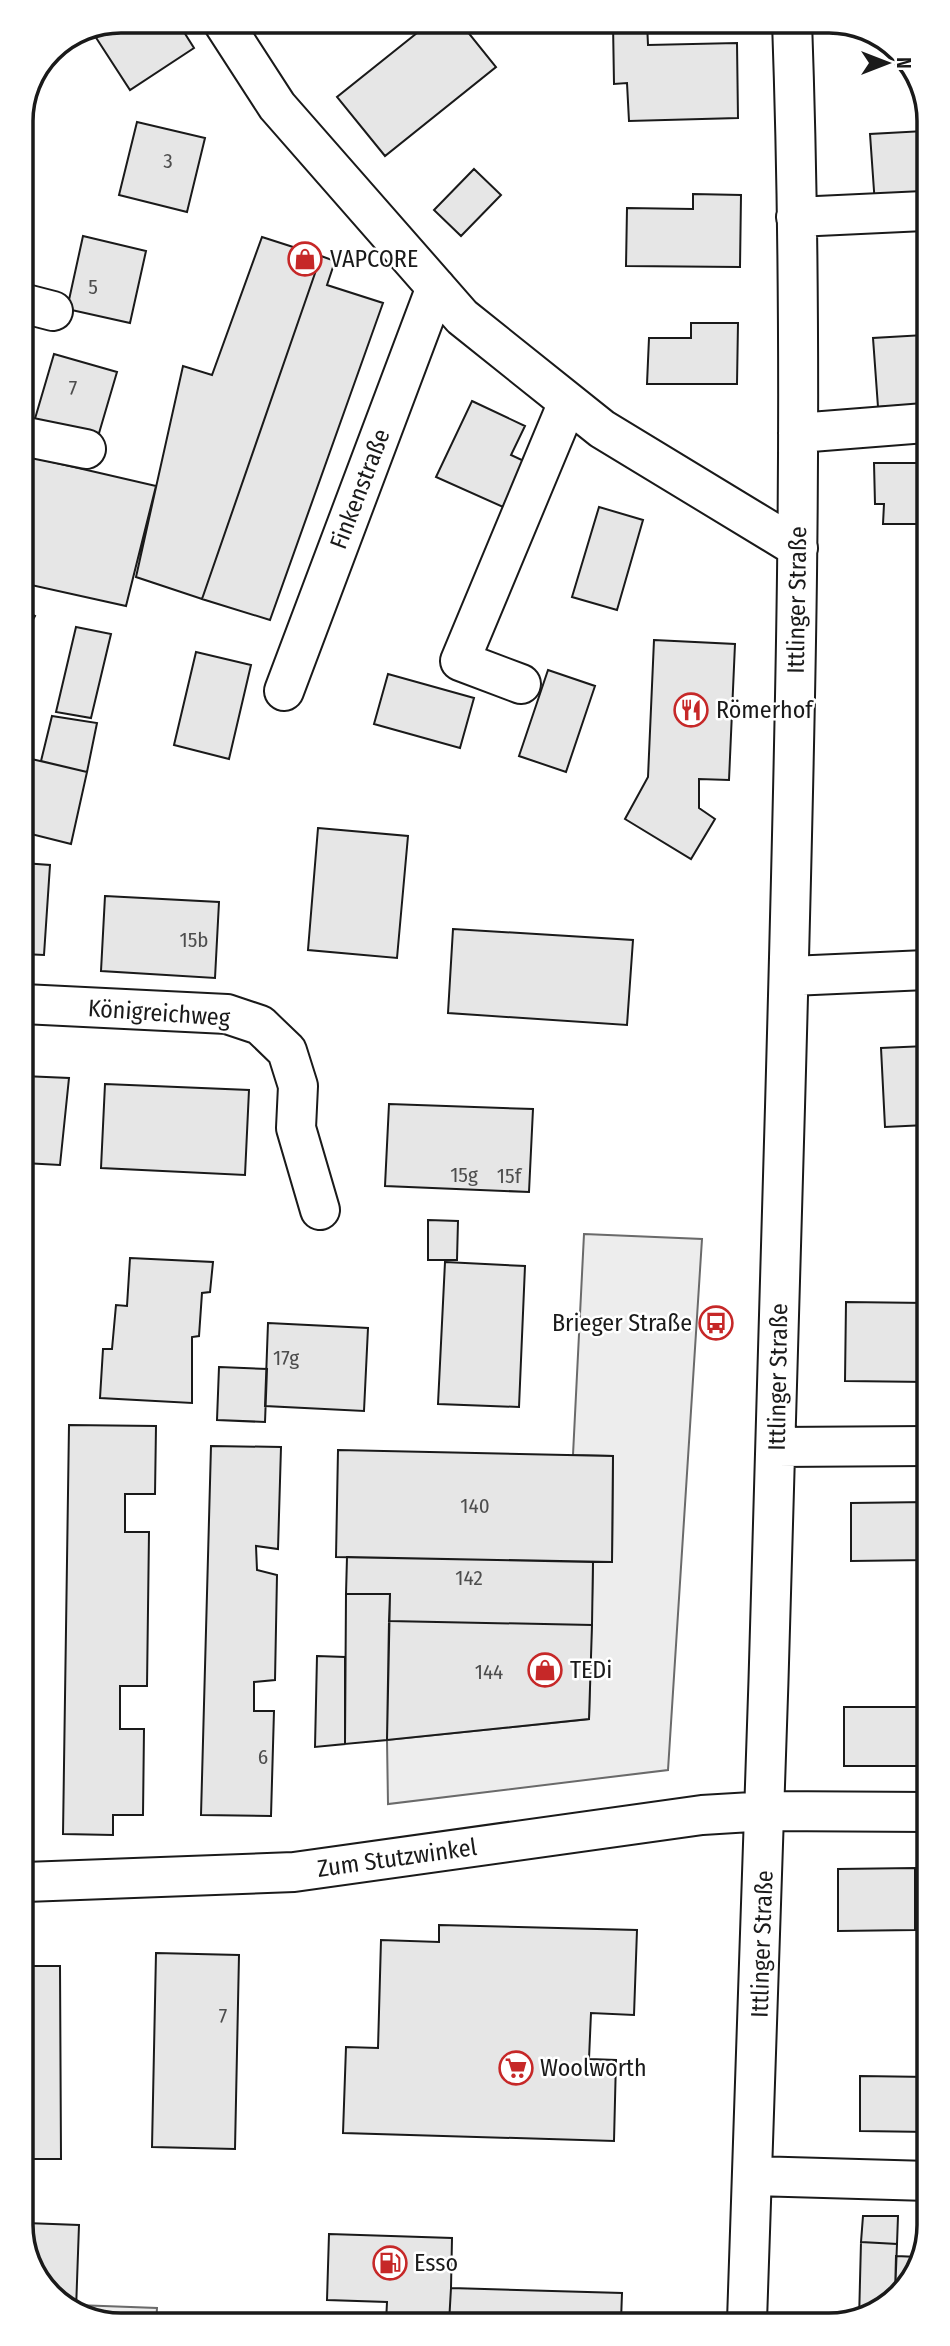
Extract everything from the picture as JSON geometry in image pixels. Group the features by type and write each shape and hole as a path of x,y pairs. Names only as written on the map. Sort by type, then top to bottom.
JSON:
{"street":[{"path":"230,33 277,107 462,317 602,429 799,548"},
{"name":"Ittlinger Straße","path":"747,2313 767,1811 791,976 799,548 792,33"},
{"path":"796,217 917,211"},
{"name":"Finkenstraße","path":"284,691 436,287"},
{"path":"521,684 460,661 568,402"},
{"path":"798,433 917,424"},
{"path":"33,438 86,449"},
{"path":"791,976 917,970"},
{"name":"Königreichweg","path":"33,1004 228,1014 260,1025 287,1051 298,1086 296,1128 320,1210"},
{"path":"777,1447 917,1446"},
{"name":"Zum Stutzwinkel","path":"33,1882 163,1880 293,1872 702,1815 767,1811 917,1812"},
{"path":"753,2176 917,2181"}],"shaded area":[{"path":"584,1234 702,1239 668,1770 388,1804 387,1740 589,1719 593,1562 612,1562 613,1456 573,1455"},
{"path":"87,2305 157,2308 157,2313 116,2313"}],"building":[{"path":"122,33 185,33 194,48 130,90 96,38"},
{"path":"417,33 469,33 496,67 385,156 337,97"},
{"path":"613,33 647,33 648,45 737,43 738,118 629,121 627,83 614,84"},
{"path":"137,122 205,138 187,212 119,195"},
{"path":"917,131 917,202 875,205 870,134"},
{"path":"474,169 501,195 461,236 434,210"},
{"path":"693,194 741,195 740,267 626,266 627,208 693,209"},
{"path":"83,236 146,251 130,323 67,309"},
{"path":"262,237 321,256 202,599 136,577 183,366 212,375"},
{"path":"321,256 335,261 327,285 383,303 270,620 202,599"},
{"path":"691,323 738,323 737,384 647,384 649,338 691,338"},
{"path":"917,335 917,405 878,407 873,338"},
{"path":"54,354 117,372 97,440 34,422"},
{"path":"472,401 525,426 511,455 524,461 503,507 436,477"},
{"path":"33,458 156,486 126,606 33,585"},
{"path":"874,463 917,463 917,524 883,524 884,504 875,504"},
{"path":"599,507 643,520 617,610 572,597"},
{"path":"76,627 111,634 91,718 56,712"},
{"name":"Römerhof","path":"654,640 735,644 729,780 699,779 699,808 715,819 691,859 625,819 648,777"},
{"path":"196,652 251,665 229,759 174,745"},
{"path":"548,670 595,686 566,772 519,756"},
{"path":"388,674 474,698 460,748 374,724"},
{"path":"52,716 97,723 87,772 41,761"},
{"path":"33,759 87,772 71,844 33,834"},
{"path":"318,828 408,836 397,958 308,950"},
{"path":"33,864 50,865 44,955 33,954"},
{"path":"105,896 219,902 215,978 101,971"},
{"path":"453,929 633,940 627,1025 448,1013"},
{"path":"917,1046 917,1125 885,1127 881,1048"},
{"path":"33,1076 69,1078 60,1165 33,1164"},
{"path":"105,1084 249,1090 245,1175 101,1168"},
{"path":"389,1104 533,1109 529,1192 385,1186"},
{"path":"428,1220 458,1221 457,1260 428,1260"},
{"path":"130,1258 213,1262 210,1292 202,1293 199,1336 192,1337 192,1403 100,1398 103,1349 112,1349 116,1305 127,1306"},
{"path":"445,1262 525,1266 519,1407 438,1404"},
{"path":"846,1302 917,1303 917,1382 845,1381"},
{"path":"268,1323 368,1328 364,1411 265,1406"},
{"path":"219,1367 267,1369 265,1422 217,1420"},
{"path":"69,1425 156,1426 155,1494 125,1494 125,1532 149,1532 147,1686 120,1686 120,1729 144,1729 143,1815 113,1815 113,1835 63,1834"},
{"path":"211,1446 281,1447 278,1549 256,1546 257,1570 277,1575 275,1680 254,1682 254,1711 274,1711 271,1816 201,1815"},
{"path":"338,1450 613,1456 612,1562 336,1557"},
{"path":"917,1502 917,1560 851,1561 851,1503"},
{"path":"347,1557 593,1562 592,1625 389,1621 390,1594 346,1594"},
{"path":"346,1594 390,1594 387,1740 345,1744"},
{"path":"389,1621 592,1625 589,1719 387,1740"},
{"path":"317,1656 345,1657 345,1744 315,1747"},
{"path":"844,1707 917,1707 917,1766 844,1766"},
{"path":"915,1868 915,1930 838,1931 838,1869"},
{"path":"439,1925 637,1930 634,2015 591,2013 589,2059 616,2060 614,2141 343,2133 346,2047 378,2048 381,1940 439,1942"},
{"path":"156,1953 239,1955 235,2149 152,2147"},
{"path":"33,1966 60,1966 61,2159 33,2159"},
{"path":"860,2076 917,2077 917,2132 860,2131"},
{"path":"863,2216 898,2216 897,2244 861,2242"},
{"path":"33,2223 79,2225 76,2300 59,2287 42,2263 35,2242"},
{"name":"Esso","path":"329,2234 452,2238 451,2288 622,2293 621,2313 386,2313 387,2302 327,2300"},
{"path":"861,2242 897,2244 896,2281 873,2301 859,2307"},
{"path":"896,2256 911,2257 902,2273 895,2281"},
{"path":"451,2288 622,2293 621,2313 450,2313"}],"place":[{"name":"VAPCORE","path":"305,259"},
{"name":"Römerhof","path":"691,710"},
{"name":"Brieger Straße","path":"716,1323"},
{"name":"TEDi","path":"545,1670"},
{"name":"Woolworth","path":"516,2068"},
{"name":"Esso","path":"390,2263"}]}
